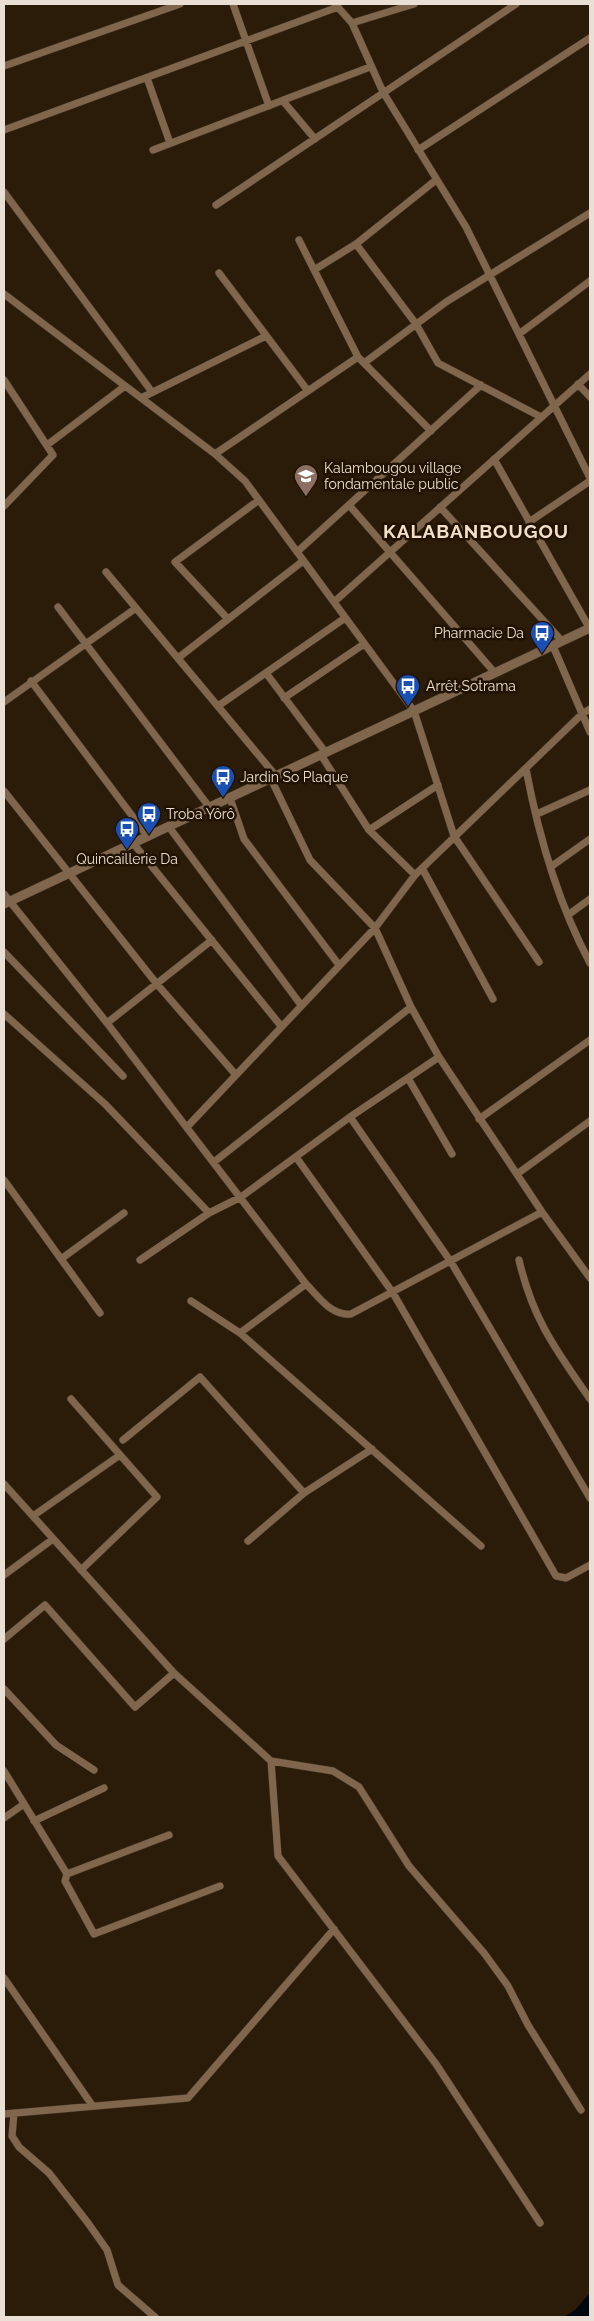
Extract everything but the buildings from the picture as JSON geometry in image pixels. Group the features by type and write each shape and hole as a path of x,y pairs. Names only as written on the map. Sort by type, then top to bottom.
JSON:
{"street":[{"path":"4,66 180,4"},
{"path":"233,4 269,106"},
{"path":"352,23 402,6 414,4"},
{"path":"216,205 516,4"},
{"path":"4,130 337,6 352,23 370,67 383,92 466,227 590,479 529,522"},
{"path":"418,150 590,38"},
{"path":"153,150 370,67"},
{"path":"147,78 170,143"},
{"path":"282,101 314,139"},
{"path":"314,270 356,244 436,180"},
{"path":"4,192 152,392"},
{"path":"215,454 308,391 361,360 490,274 590,213"},
{"path":"299,240 361,360 430,431"},
{"path":"356,244 416,324 438,363 541,417"},
{"path":"219,273 308,391"},
{"path":"520,334 590,280"},
{"path":"4,294 215,454 245,481 414,711 454,836 539,962"},
{"path":"141,398 266,336"},
{"path":"334,602 590,374"},
{"path":"4,380 54,455 4,506"},
{"path":"297,552 481,384"},
{"path":"578,384 590,397"},
{"path":"47,445 125,386"},
{"path":"494,459 590,628 71,873 6,900 107,1023 306,1284 330,1309 342,1315 351,1314 542,1212"},
{"path":"228,619 175,562 259,500"},
{"path":"349,505 495,673"},
{"path":"440,507 562,641"},
{"path":"178,658 304,561"},
{"path":"106,572 218,706 274,777 310,860 375,928 411,1006 439,1057 542,1212 590,1278"},
{"path":"58,607 210,808"},
{"path":"4,702 136,608"},
{"path":"218,706 345,618"},
{"path":"284,698 364,644"},
{"path":"553,646 590,732"},
{"path":"266,673 324,754 369,830 415,875"},
{"path":"31,681 148,837"},
{"path":"187,1127 280,1026 375,928 415,875 582,714 590,709"},
{"path":"526,769 537,814 568,915 590,963"},
{"path":"369,830 438,786"},
{"path":"537,814 590,790"},
{"path":"4,791 71,873 156,983 236,1075"},
{"path":"230,798 244,839 339,966"},
{"path":"169,827 301,1005"},
{"path":"552,866 590,839"},
{"path":"133,843 280,1026"},
{"path":"422,868 493,999"},
{"path":"568,915 590,899"},
{"path":"107,1023 212,940"},
{"path":"4,952 123,1076"},
{"path":"214,1162 411,1006"},
{"path":"4,1014 105,1104 209,1213"},
{"path":"479,1119 590,1040"},
{"path":"140,1260 209,1213 241,1197 350,1117 439,1057"},
{"path":"408,1078 452,1154"},
{"path":"350,1117 451,1262 590,1498"},
{"path":"517,1174 590,1121"},
{"path":"296,1157 393,1293 556,1576 566,1578 590,1565"},
{"path":"4,1180 100,1314"},
{"path":"61,1259 124,1213"},
{"path":"520,1260 526,1291 542,1327 590,1399"},
{"path":"240,1333 306,1284"},
{"path":"192,1301 240,1333 481,1546"},
{"path":"123,1440 200,1377 304,1493"},
{"path":"70,1399 157,1497 81,1570"},
{"path":"248,1541 304,1493 372,1449"},
{"path":"33,1516 120,1455"},
{"path":"4,1484 174,1674 271,1761 333,1771 359,1787 409,1866 484,1953 508,1986 528,2025 582,2110"},
{"path":"4,1575 53,1539"},
{"path":"4,1640 45,1605 135,1707 174,1674"},
{"path":"4,1689 56,1745 94,1770"},
{"path":"271,1761 278,1856 436,2064 540,2223"},
{"path":"4,1771 67,1874"},
{"path":"34,1821 104,1788"},
{"path":"4,1818 24,1804"},
{"path":"169,1835 67,1874 64,1881 94,1934 220,1886"},
{"path":"4,2114 92,2105 141,2104 188,2098 334,1929"},
{"path":"4,1978 92,2105"},
{"path":"14,2113 12,2136 19,2147 49,2173 88,2222 107,2250 118,2285 155,2317"}],"shaded area":[{"path":"590,2293 590,2317 564,2317 575,2310"}],"place":[{"name":"Kalambougou village fondamentale public","path":"306,497"},
{"name":"Pharmacie Da","path":"542,654"},
{"name":"Arrêt Sotrama","path":"408,707"},
{"name":"Jardin So Plaque","path":"223,798"},
{"name":"Troba Yôrô","path":"149,835"},
{"name":"Quincaillerie Da","path":"127,850"}],"district":[{"name":"KALABANBOUGOU","path":"476,531"}]}
